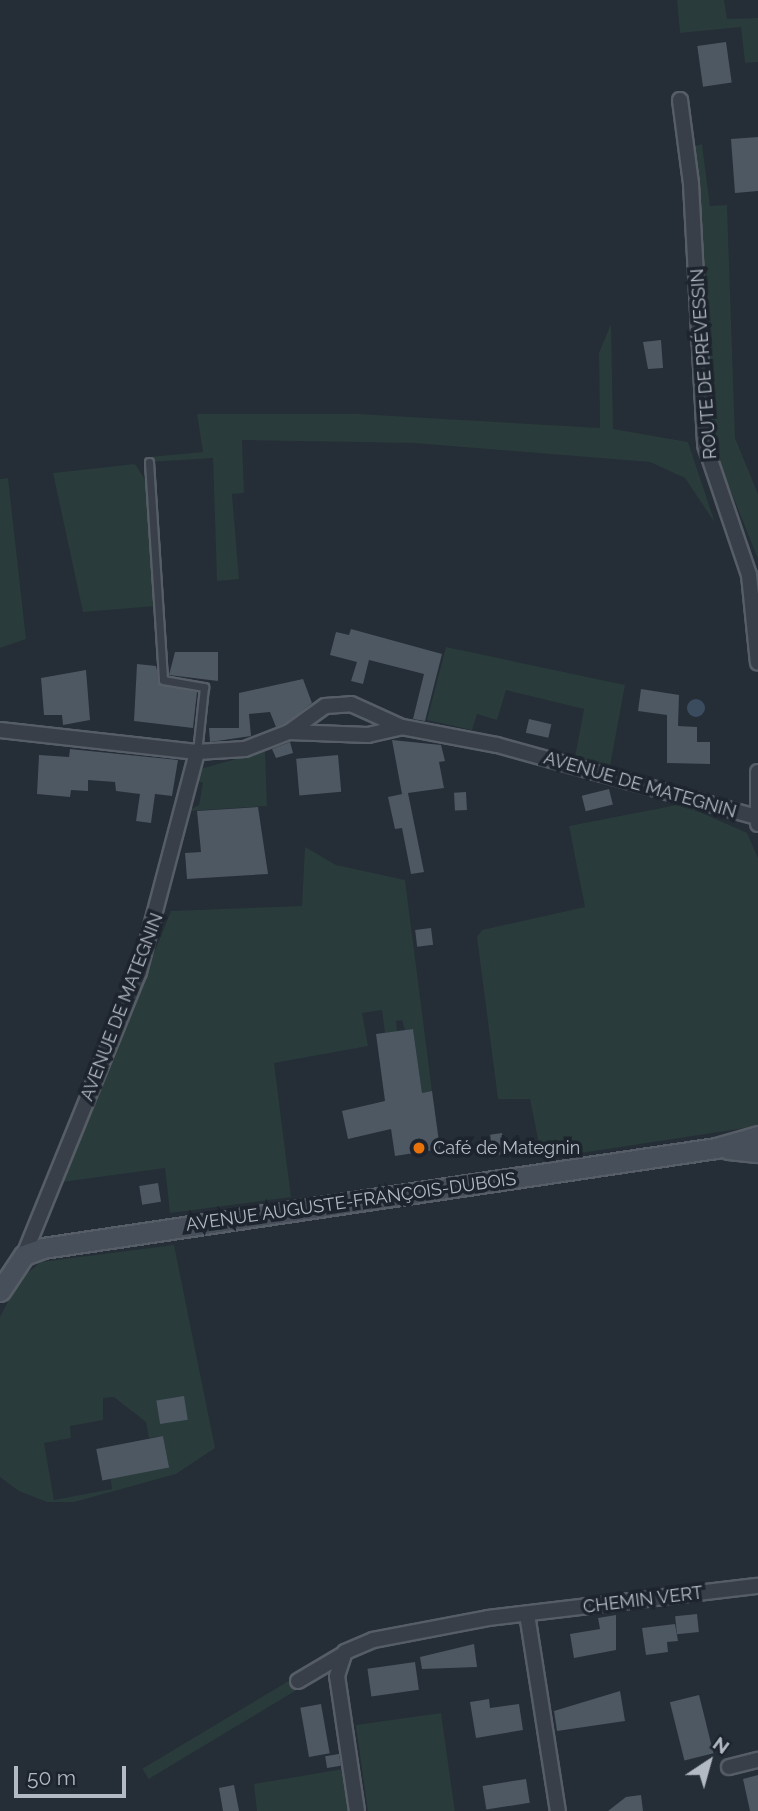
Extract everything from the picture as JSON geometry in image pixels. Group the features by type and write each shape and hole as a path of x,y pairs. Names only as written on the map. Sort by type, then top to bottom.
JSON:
{"main road":[{"name":"AVENUE AUGUSTE-FRANÇOIS-DUBOIS","path":"24,1255 716,1148 758,1136"},
{"name":"AVENUE AUGUSTE-FRANÇOIS-DUBOIS","path":"716,1148 758,1152"},
{"path":"2,1280 24,1255"}],"street":[{"name":"ROUTE DE PRÉVESSIN","path":"680,100 691,184 705,445 749,575 758,663"},
{"name":"AVENUE DE MATEGNIN","path":"24,1255 139,972 197,752 244,749 289,732 325,706 341,704 373,710 402,727 522,751 757,820"},
{"name":"AVENUE DE MATEGNIN","path":"289,732 368,735 402,727"},
{"path":"0,730 197,752"},
{"path":"757,820 758,772"},
{"name":"CHEMIN VERT","path":"298,1681 373,1640 527,1614 758,1586"},
{"path":"527,1614 558,1811"},
{"path":"342,1655 337,1676 358,1811"},
{"path":"729,1767 758,1760"}],"lane":[{"name":"AVENUE DE MATEGNIN","path":"149,463 163,680 204,687 197,752"}],"shaded area":[{"path":"677,0 724,0 727,19 758,18 758,62 745,63 741,27 680,33"},
{"path":"702,144 710,206 727,205 735,438 758,494 758,559 713,446 695,146"},
{"path":"611,324 613,429 688,442 715,523 685,478 650,462 414,443 242,440 244,493 232,494 239,579 217,581 213,458 149,462 149,457 203,452 197,414 358,414 600,428 599,353"},
{"path":"135,464 148,484 156,606 83,612 53,473"},
{"path":"8,478 26,639 0,648 0,479"},
{"path":"446,647 625,685 610,766 575,757 584,709 506,690 497,720 477,714 472,730 427,720"},
{"path":"265,751 267,806 188,811 199,805 203,783 193,779 200,769"},
{"path":"682,804 747,833 758,858 758,1126 542,1159 530,1099 498,1099 477,937 482,930 585,907 569,826"},
{"path":"305,847 336,865 405,880 432,1091 422,1093 413,1029 405,1030 402,1020 396,1021 397,1031 385,1033 382,1010 362,1013 368,1046 274,1063 291,1197 170,1213 165,1168 62,1182 171,911 302,906"},
{"path":"174,1245 215,1448 176,1474 74,1502 47,1502 19,1491 0,1477 0,1317 19,1280 41,1262","holes":["114,1397 146,1422 149,1438 163,1436 169,1467 110,1473 112,1489 54,1500 44,1443 71,1438 70,1426 103,1420 103,1398"]},
{"path":"295,1677 301,1687 149,1779 142,1769"},
{"path":"441,1713 455,1811 368,1811 356,1725"},
{"path":"343,1769 351,1811 257,1811 254,1784"}],"water":[{"path":"692,699 700,699 705,708 703,715 692,717 687,712 687,704"}],"building":[{"path":"726,42 732,83 703,87 697,46"},
{"path":"758,137 758,191 735,193 731,139"},
{"path":"661,340 663,368 648,369 643,342"},
{"path":"351,629 442,654 425,721 413,719 424,674 369,660 363,684 351,681 357,662 330,655 336,632 349,635"},
{"path":"175,652 218,652 218,681 169,675"},
{"path":"137,664 156,666 160,685 197,692 193,728 134,721"},
{"path":"86,670 90,720 63,725 62,715 44,715 41,678"},
{"path":"303,679 312,703 286,723 276,727 270,712 249,714 251,736 210,742 209,728 239,728 239,693"},
{"path":"641,689 679,695 678,726 697,727 697,742 710,742 710,764 667,763 667,715 638,711"},
{"path":"529,719 551,724 548,738 526,733"},
{"path":"392,740 441,745 445,761 439,762 444,788 408,793 424,872 411,874 402,828 395,829 388,797 407,793 402,794"},
{"path":"290,742 293,753 276,758 272,749"},
{"path":"70,749 178,760 172,796 155,794 151,823 136,821 140,794 116,791 115,782 88,780 88,791 71,790 70,797 37,794 39,755 69,757"},
{"path":"338,755 341,792 299,796 296,759"},
{"path":"609,789 613,805 586,811 582,796"},
{"path":"466,792 467,810 455,811 454,793"},
{"path":"258,807 268,874 187,879 185,853 201,852 197,811"},
{"path":"431,928 433,945 417,947 415,930"},
{"path":"413,1029 422,1093 432,1091 440,1149 395,1156 391,1129 348,1139 342,1111 385,1101 376,1034"},
{"path":"502,1133 505,1154 493,1155 490,1135"},
{"path":"158,1183 161,1202 142,1205 139,1186"},
{"path":"184,1396 188,1420 160,1424 156,1400"},
{"path":"163,1436 169,1467 102,1480 96,1449"},
{"path":"697,1614 699,1632 677,1634 675,1616"},
{"path":"616,1615 616,1650 574,1658 570,1634 600,1629 598,1618"},
{"path":"675,1624 678,1641 667,1642 668,1652 646,1655 642,1628"},
{"path":"474,1644 477,1667 422,1669 420,1657"},
{"path":"415,1662 419,1690 371,1696 367,1669"},
{"path":"620,1691 625,1721 557,1731 554,1711"},
{"path":"699,1695 714,1753 684,1760 670,1702"},
{"path":"489,1699 490,1708 519,1704 523,1730 476,1738 470,1702"},
{"path":"321,1704 330,1753 309,1757 300,1708"},
{"path":"339,1754 341,1766 327,1768 325,1756"},
{"path":"758,1775 758,1811 750,1811 743,1779"},
{"path":"526,1779 530,1803 486,1810 483,1786"},
{"path":"234,1785 239,1811 223,1811 219,1788"},
{"path":"641,1795 643,1811 608,1811 626,1797"}],"place":[{"name":"Café de Mategnin","path":"419,1148"}]}
